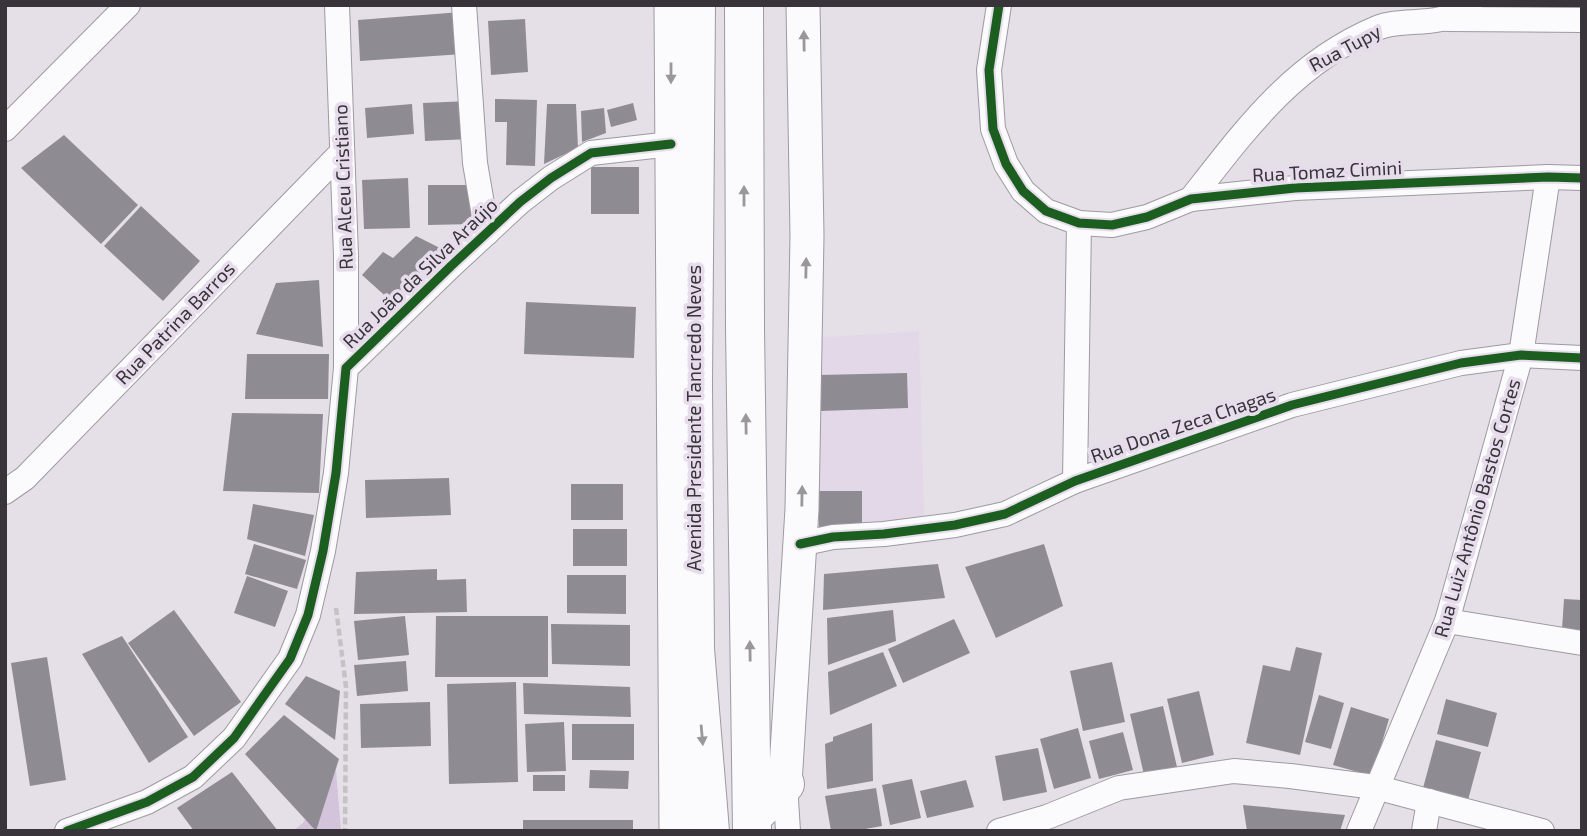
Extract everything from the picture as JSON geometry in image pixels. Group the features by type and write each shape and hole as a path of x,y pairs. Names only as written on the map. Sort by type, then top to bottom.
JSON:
{"highway":[{"name":"Avenida Presidente Tancredo Neves","path":"696,5 693,370 695,649 710,831"},
{"path":"744,5 752,824"},
{"path":"752,824 785,784"}],"main road":[{"name":"Avenida Presidente Tancredo Neves","path":"671,5 676,831"},
{"path":"785,784 800,544 807,236 803,5"}],"street":[{"path":"5,129 128,5"},
{"name":"Rua Alceu Cristiano","path":"337,5 346,256 346,368"},
{"path":"464,5 475,163 487,233"},
{"name":"Rua Tomaz Cimini","path":"999,5 989,70 993,129 1006,164 1023,191 1046,211 1079,223 1112,225 1147,217 1191,199 1294,188 1548,177 1582,178"},
{"name":"Rua Tupy","path":"1191,199 1250,124 1302,71 1344,44 1380,27 1442,19 1469,5"},
{"path":"1442,19 1582,20"},
{"name":"Rua João da Silva Araújo","path":"67,831 147,802 193,777 234,737 290,659 308,615 323,551 336,473 346,368 520,202 551,178 591,153 671,144"},
{"name":"Rua Patrina Barros","path":"5,492 25,478 342,152"},
{"name":"Rua Luiz Antônio Bastos Cortes","path":"1359,831 1375,787 1447,621 1521,355 1548,177"},
{"path":"1075,481 1079,223"},
{"name":"Rua Dona Zeca Chagas","path":"800,544 832,537 955,525 1004,514 1075,481 1292,405 1461,363 1521,355 1582,358"},
{"path":"1447,621 1582,643"},
{"path":"999,831 1047,817 1119,788 1234,771 1375,787 1542,831"},
{"path":"785,784 788,831"},
{"path":"1424,831 1429,801"}],"path":[{"path":"334,602 340,628 346,687 345,831"}],"shaded area":[{"path":"919,331 925,537 802,541 797,339"},
{"path":"336,770 341,831 293,831 303,823"}],"building":[{"path":"461,12 463,54 360,61 358,20"},
{"path":"525,19 528,72 491,75 488,21"},
{"path":"495,99 537,100 535,166 506,165 507,122 495,122"},
{"path":"469,101 470,139 425,141 423,103"},
{"path":"633,103 637,120 611,127 607,110"},
{"path":"412,104 414,134 367,138 365,108"},
{"path":"547,104 576,104 578,148 544,164"},
{"path":"604,108 606,133 582,142 581,111"},
{"path":"64,135 138,205 101,244 21,168"},
{"path":"591,167 639,167 639,214 591,214"},
{"path":"408,178 410,228 364,229 362,180"},
{"path":"428,185 474,185 474,224 428,225"},
{"path":"141,206 200,261 163,301 104,246"},
{"path":"416,236 442,249 392,302 362,275 383,252 393,258"},
{"path":"319,280 323,347 256,334 276,283"},
{"path":"526,302 636,307 634,358 524,354"},
{"path":"247,354 329,354 328,399 245,399"},
{"path":"907,373 908,408 820,411 819,375"},
{"path":"232,413 323,414 319,493 223,491"},
{"path":"449,478 451,515 366,518 365,480"},
{"path":"571,484 623,484 623,520 571,520"},
{"path":"819,491 862,491 862,530 819,530"},
{"path":"253,504 314,515 305,556 247,539"},
{"path":"573,529 627,529 627,566 573,566"},
{"path":"254,544 306,560 297,589 245,574"},
{"path":"1044,544 1063,606 996,638 965,567"},
{"path":"938,564 945,598 823,610 824,574"},
{"path":"437,569 437,580 466,579 467,612 354,614 356,572"},
{"path":"567,575 626,575 626,614 567,613"},
{"path":"247,576 288,591 275,627 234,613"},
{"path":"1564,599 1582,600 1582,631 1562,629"},
{"path":"174,610 241,702 194,736 128,643"},
{"path":"893,610 896,641 828,665 827,618"},
{"path":"405,616 409,655 358,660 354,621"},
{"path":"436,616 548,616 548,677 435,677"},
{"path":"954,619 970,653 903,683 888,649"},
{"path":"551,624 630,625 630,666 552,664"},
{"path":"122,636 188,737 149,763 82,654"},
{"path":"1296,647 1322,653 1300,755 1246,743 1263,665 1290,671"},
{"path":"883,652 897,686 830,715 828,672"},
{"path":"47,657 66,780 30,786 11,663"},
{"path":"406,661 408,691 357,696 354,665"},
{"path":"1112,662 1125,722 1083,731 1070,671"},
{"path":"306,676 340,691 335,740 285,704"},
{"path":"516,682 518,782 449,784 447,684"},
{"path":"523,683 630,687 631,717 524,714"},
{"path":"1199,691 1214,755 1182,763 1167,699"},
{"path":"1319,695 1344,703 1331,749 1305,742"},
{"path":"1446,699 1497,713 1488,747 1437,734"},
{"path":"430,702 431,746 361,748 360,704"},
{"path":"1163,706 1177,767 1144,775 1130,714"},
{"path":"1351,707 1389,719 1372,776 1333,765"},
{"path":"284,715 339,759 316,831 245,754"},
{"path":"564,722 566,771 527,772 525,724"},
{"path":"872,723 873,781 827,789 825,744 833,741 833,737"},
{"path":"572,724 634,724 634,760 572,760"},
{"path":"1078,728 1091,778 1054,789 1040,739"},
{"path":"1123,732 1133,770 1099,779 1089,741"},
{"path":"1436,740 1481,752 1468,800 1423,788"},
{"path":"1038,748 1047,792 1003,801 995,756"},
{"path":"590,770 629,771 628,789 589,788"},
{"path":"232,772 278,831 194,831 177,808"},
{"path":"533,775 565,775 565,791 533,791"},
{"path":"912,779 921,818 890,825 882,785"},
{"path":"966,780 974,807 927,818 920,791"},
{"path":"876,788 882,826 854,831 831,831 825,796"},
{"path":"1243,805 1345,815 1340,831 1247,831"},
{"path":"523,820 633,820 633,831 523,831"}],"cycle path":[{"path":"999,5 989,70 993,129 1006,164 1023,191 1046,211 1079,223 1112,225 1147,217 1191,199 1295,188 1548,177 1582,178"},
{"path":"67,831 147,802 193,777 234,738 290,659 308,615 323,551 336,473 346,368 520,202 551,178 591,153 671,144"},
{"path":"800,544 833,537 955,525 1005,514 1075,481 1292,405 1461,363 1521,355 1582,358"}]}
